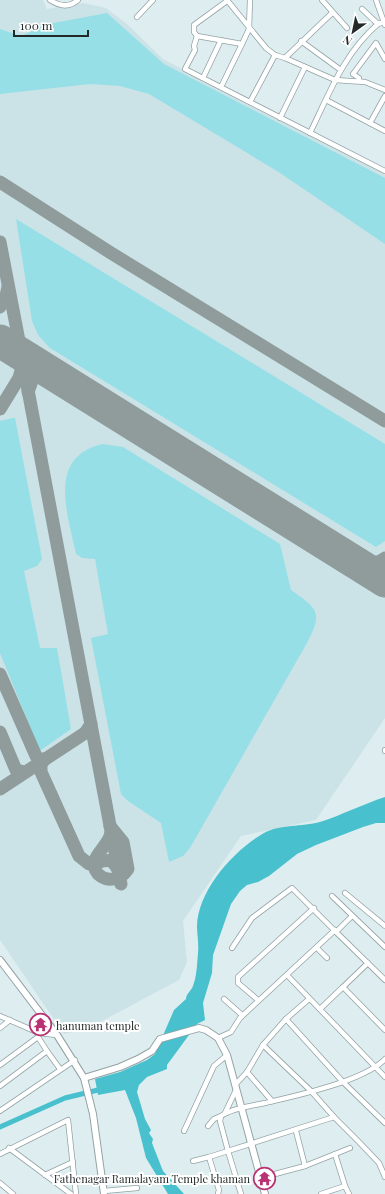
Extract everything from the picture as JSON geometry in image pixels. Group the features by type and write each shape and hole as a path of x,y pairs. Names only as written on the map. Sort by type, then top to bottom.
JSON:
{"street":[{"path":"50,0 63,6 73,4 78,0"},
{"path":"137,17 153,0"},
{"path":"242,44 198,36 194,32 194,25 227,0 249,29 266,48 276,55 335,80 365,82 385,90"},
{"path":"221,87 249,29 250,0"},
{"path":"322,0 347,28"},
{"path":"310,133 335,80 362,37 378,24 384,24 376,0"},
{"path":"362,8 378,24"},
{"path":"284,58 332,13"},
{"path":"198,36 194,46 195,50 185,69 385,171"},
{"path":"203,78 221,40"},
{"path":"301,41 338,68"},
{"path":"359,82 359,78 353,74 376,43 385,59"},
{"path":"250,102 276,55"},
{"path":"280,118 305,67"},
{"path":"370,123 385,96"},
{"path":"326,100 385,131"},
{"path":"232,948 252,918 292,888 314,908 385,980"},
{"path":"345,893 385,926"},
{"path":"332,896 385,947"},
{"path":"258,1000 238,983 238,977 314,908"},
{"path":"218,1038 231,1032 242,1015 352,916"},
{"path":"317,948 327,958"},
{"path":"0,960 57,1035 74,1060 85,1080 94,1114 104,1192 137,1188"},
{"path":"320,1009 368,963"},
{"path":"287,975 385,1077"},
{"path":"343,987 385,1030"},
{"path":"224,999 242,1015"},
{"path":"241,1194 220,1121 236,1087 263,1045 286,1019 309,999"},
{"path":"0,1016 39,1035 57,1035"},
{"path":"286,1019 343,1082 385,1123"},
{"path":"0,1028 10,1020"},
{"path":"85,1080 120,1067 152,1052 160,1039 199,1028 206,1030 218,1038 227,1055 264,1194"},
{"path":"39,1035 46,1051 60,1069"},
{"path":"0,1065 39,1035"},
{"path":"263,1045 311,1091 379,1163 383,1169 385,1177"},
{"path":"0,1086 46,1051"},
{"path":"184,1131 214,1066 227,1055"},
{"path":"208,1126 214,1119 242,1108 343,1082 376,1068 385,1059"},
{"path":"0,1111 74,1060"},
{"path":"247,1072 272,1101"},
{"path":"193,1162 296,1131 334,1117"},
{"path":"0,1154 9,1148 68,1120 76,1194"},
{"path":"296,1131 305,1166"},
{"path":"9,1148 71,1194"},
{"path":"260,1178 305,1166 350,1148"},
{"path":"336,1154 345,1186 349,1194"},
{"path":"209,1157 219,1190 218,1194"},
{"path":"46,1175 73,1162"},
{"path":"0,1183 13,1194"},
{"path":"321,1194 345,1186"}],"shaded area":[{"path":"0,0 43,0 47,9 84,3 106,8 127,24 163,59 385,175 385,718 316,820 241,836 183,921 187,962 179,980 89,1028 64,1034 0,940"},
{"path":"107,13 164,64 385,178 385,244 277,171 149,94 120,86 90,84 0,94 0,29 21,36 48,24"},
{"path":"16,219 385,444 385,541 376,547 50,348 38,335 32,321"},
{"path":"15,418 42,559 37,566 24,571 40,648 57,648 71,729 41,750 39,749 0,653 0,421"},
{"path":"103,444 123,447 280,544 291,590 312,607 316,618 312,633 307,643 190,848 183,856 169,862 161,823 128,801 121,794 91,638 108,634 95,559 82,558 76,554 66,505 65,489 67,474 74,461 85,451"},
{"path":"385,797 385,823 376,823 363,827 297,854 269,876 258,882 247,885 240,891 231,904 213,955 212,973 203,1003 205,1020 197,1024 167,1065 167,1069 147,1077 139,1085 137,1092 145,1119 151,1130 149,1133 153,1139 152,1143 163,1171 184,1194 168,1194 146,1158 136,1118 125,1090 98,1095 95,1079 120,1072 147,1060 155,1054 174,1010 186,999 193,986 197,965 197,926 199,912 211,885 230,860 253,840 270,830 320,822"}],"waterway":[{"path":"0,1127 65,1098 102,1089"}],"taxiway":[{"path":"0,182 111,253 385,421"},
{"path":"0,242 20,346 26,356"},
{"path":"0,307 6,296 8,287"},
{"path":"14,349 21,359 25,374 121,884"},
{"path":"0,409 19,378 22,367"},
{"path":"28,392 33,378 45,374 55,374"},
{"path":"353,560 369,564 385,558"},
{"path":"355,562 385,590"},
{"path":"0,674 36,756 39,759 45,759"},
{"path":"0,789 85,733 91,724"},
{"path":"0,732 16,770 25,772"},
{"path":"45,759 41,764 41,772 79,856 89,864 105,861 112,862 118,870"},
{"path":"110,826 123,842 128,869 123,875 115,879 103,878 98,874 94,863 99,853 107,843 111,832"}],"runway":[{"path":"0,341 385,581"}],"place":[{"name":"hanuman temple","path":"41,1025"},
{"name":"Fathenagar Ramalayam Temple khaman","path":"265,1178"}]}
